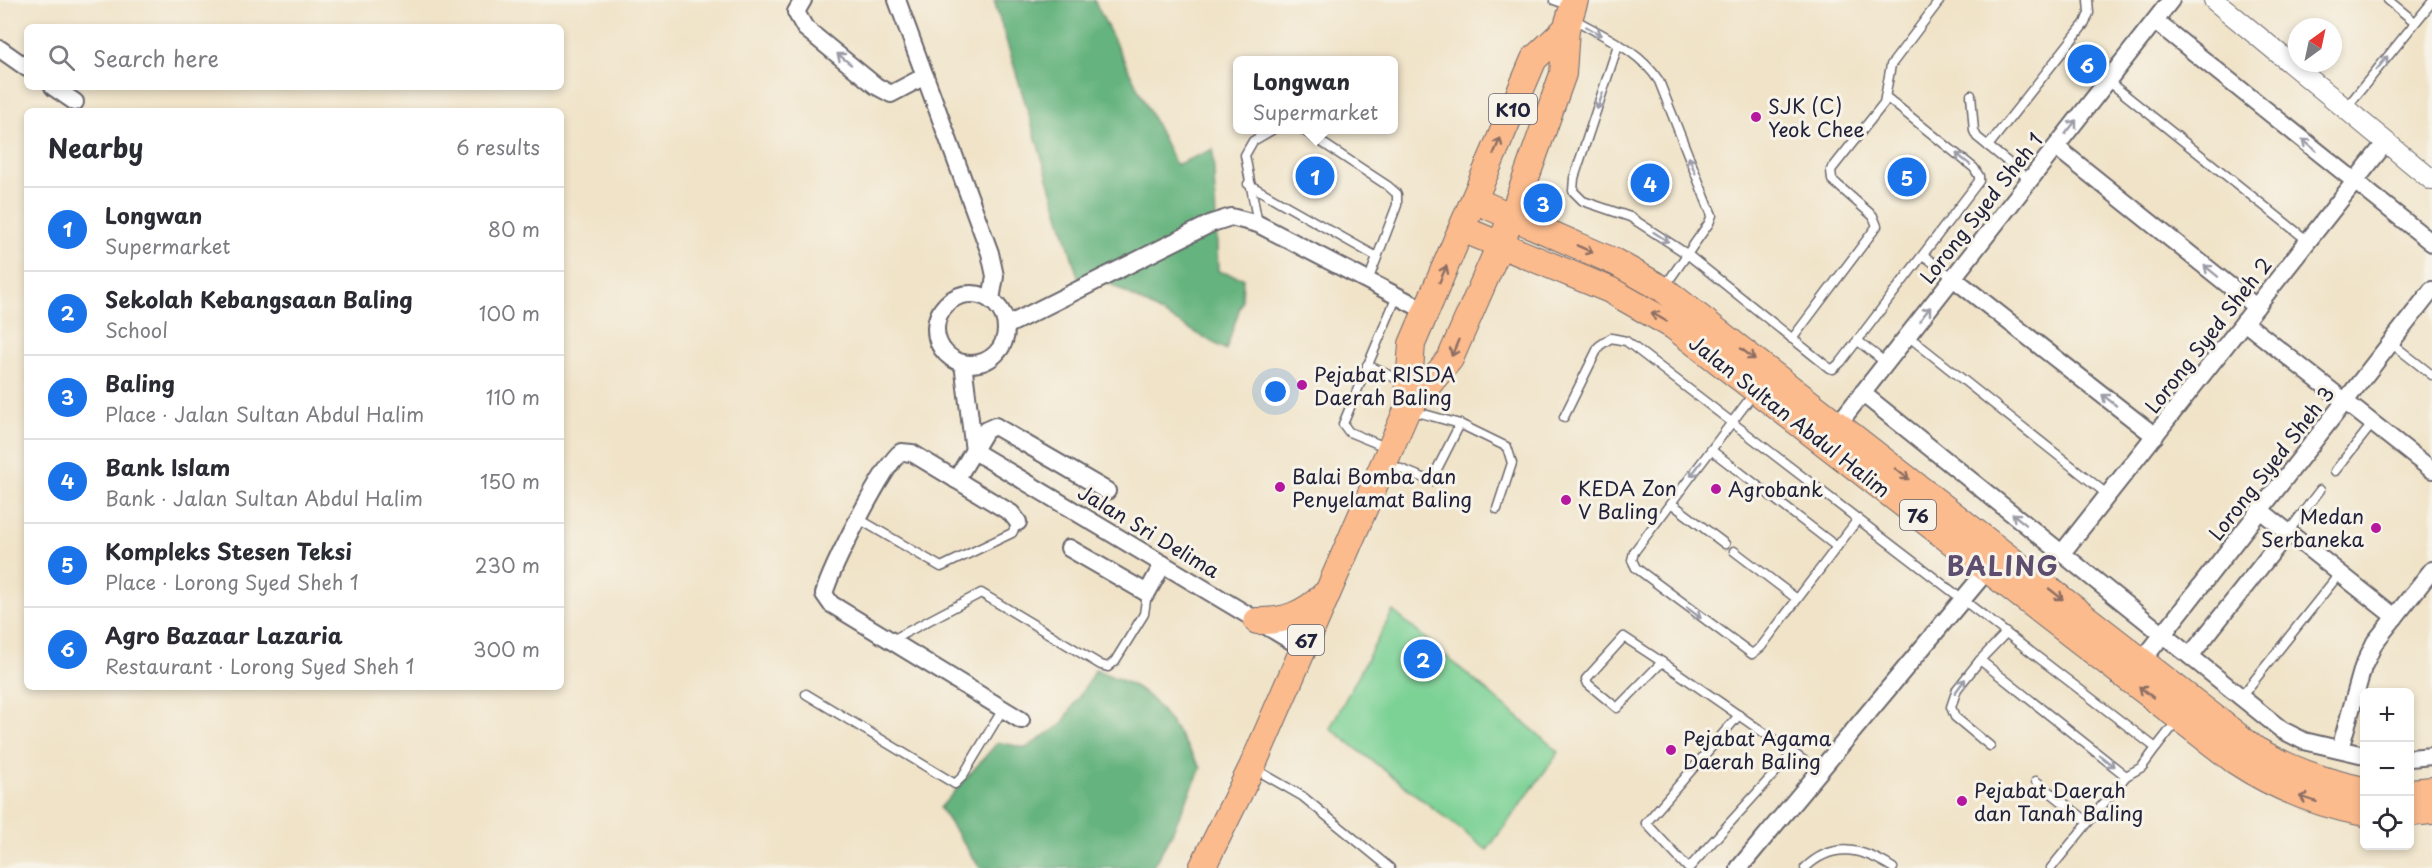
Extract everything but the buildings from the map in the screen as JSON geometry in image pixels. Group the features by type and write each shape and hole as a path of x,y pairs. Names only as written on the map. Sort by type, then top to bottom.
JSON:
{"main road":[{"name":"K10","path":"1512,217 1563,74 1568,10"},
{"name":"K10","path":"1474,200 1534,59 1568,10"},
{"path":"1532,162 1532,188 1539,216 1550,233"},
{"name":"Jalan Sultan Abdul Halim","path":"1474,200 1615,262 1663,289 1988,569 2179,718 2267,782 2299,796 2360,812"},
{"name":"67","path":"1407,410 1412,344 1474,200"},
{"name":"67","path":"1202,868 1252,767 1407,410 1450,359 1512,217"},
{"name":"Jalan Sultan Abdul Halim","path":"1462,229 1610,290 1673,326 1756,390 1831,433 2142,661 2256,750 2282,765 2330,783 2360,789"},
{"path":"1257,621 1274,621 1298,614 1312,606 1327,592"},
{"path":"2414,792 2432,790"},
{"path":"2414,813 2432,811"}],"street":[{"path":"803,0 796,12 805,27 876,86 891,93 925,76"},
{"path":"897,0 990,253 995,276 991,300"},
{"name":"Lorong Syed Sheh 1","path":"1831,433 2171,0"},
{"path":"2214,0 2432,180"},
{"path":"2155,21 2432,243"},
{"path":"0,49 24,66"},
{"path":"58,90 75,102"},
{"name":"Lorong Syed Sheh 2","path":"2062,553 2386,142"},
{"path":"2056,147 2256,307"},
{"path":"1006,327 1212,223 1231,217 1258,224 1426,312"},
{"path":"1953,278 2155,436"},
{"name":"Lorong Syed Sheh 3","path":"2142,661 2432,290"},
{"path":"974,294 991,300 1003,316 1006,327 1000,347 994,355 974,363 963,363 946,353 937,337 938,318 948,302 956,297 974,294"},
{"path":"2244,322 2432,470"},
{"path":"963,363 974,451"},
{"path":"1862,393 2282,730 2304,741 2360,754"},
{"path":"956,480 989,428 998,427 1107,491"},
{"name":"Jalan Sri Delima","path":"974,451 1303,648"},
{"path":"1018,522 1011,513 912,453 901,452 893,460 859,519 825,590 825,598 1021,720"},
{"path":"2260,510 2395,617"},
{"path":"2190,656 2288,532"},
{"path":"1069,548 1147,593 1163,564"},
{"path":"1739,868 1988,569"},
{"path":"2340,749 2363,667 2375,642 2432,570"},
{"path":"2414,758 2432,756"}],"lane":[{"path":"1792,339 1877,226 1873,216 1836,185 1830,176 1833,166 1886,97 1891,65 1940,0"},
{"path":"1988,146 2085,23 2089,13 2088,0"},
{"path":"2388,0 2415,22"},
{"path":"2345,109 2432,2"},
{"path":"1568,10 1641,59 1659,81 1712,216 1709,224 1663,289"},
{"path":"1618,45 1574,178 1573,191 1583,201 1630,216 1687,254 1826,366 1833,369 1858,341 1976,186 1979,176 1974,168 1886,97"},
{"path":"2108,81 2308,242"},
{"path":"1971,95 1974,131 1988,146 2030,180"},
{"path":"1258,224 1248,184 1245,151 1253,141 1264,134"},
{"path":"1310,134 1397,194 1397,205 1368,281"},
{"path":"1248,184 1377,257"},
{"path":"1923,255 1953,278"},
{"path":"1397,296 1344,428 1431,481 1436,476 1460,424"},
{"path":"1908,336 2108,495"},
{"path":"1564,417 1599,346 1604,341 1618,338 2157,748"},
{"path":"1858,341 1886,363"},
{"path":"2391,343 2432,375"},
{"path":"1368,365 1409,384"},
{"path":"1756,390 1634,552 1632,560 1636,568 1752,654 1761,648 1858,519"},
{"path":"1407,410 1460,424 1503,444 1510,452 1512,463 1497,509"},
{"path":"2335,471 2373,423"},
{"path":"1711,450 1837,547"},
{"path":"2288,532 2320,490"},
{"path":"1671,503 1725,544"},
{"path":"859,519 941,567 1012,533 1018,522"},
{"path":"1734,551 1797,599"},
{"path":"2241,697 2340,573"},
{"path":"891,640 981,593 1108,667 1115,661 1144,614 1147,593"},
{"path":"1990,746 1964,725 1951,708 1957,689 2006,633"},
{"path":"1662,662 1617,708 1587,684 1586,679 1624,637 1662,662 1819,771"},
{"path":"1980,660 2126,776"},
{"path":"806,694 955,784 962,777 1003,710"},
{"path":"1739,715 1646,823 1688,868 1793,753"},
{"path":"2051,868 2126,776 2142,767 2179,718"},
{"path":"1252,767 1302,796 1390,868"},
{"path":"2036,781 2088,822"},
{"path":"1804,868 1815,858 1834,849 1855,849 1875,856 1893,868"}],"green space":[{"path":"994,0 1094,0 1176,165 1213,149 1218,271 1243,278 1242,301 1226,350 1107,282 1082,290"},
{"path":"1393,611 1559,752 1487,850 1330,728"},
{"path":"1096,669 1134,686 1153,701 1171,723 1201,768 1170,837 1152,868 980,868 940,808 998,742 1026,748 1062,724"}],"place":[{"name":"Agro Bazaar Lazaria","path":"2087,64"},
{"name":"SJK (C) Yeok Chee","path":"1756,117"},
{"name":"Longwan","path":"1315,176"},
{"name":"Kompleks Stesen Teksi","path":"1907,177"},
{"name":"Bank Islam","path":"1650,183"},
{"name":"Baling","path":"1543,203"},
{"name":"Pejabat RISDA Daerah Baling","path":"1302,385"},
{"name":"Balai Bomba dan Penyelamat Baling","path":"1280,487"},
{"name":"Agrobank","path":"1716,489"},
{"name":"KEDA Zon V Baling","path":"1566,500"},
{"name":"Medan Serbaneka","path":"2376,528"},
{"name":"Sekolah Kebangsaan Baling","path":"1423,659"},
{"name":"Pejabat Agama Daerah Baling","path":"1671,750"},
{"name":"Pejabat Daerah dan Tanah Baling","path":"1962,801"}],"district":[{"name":"BALING","path":"2003,565"}]}
